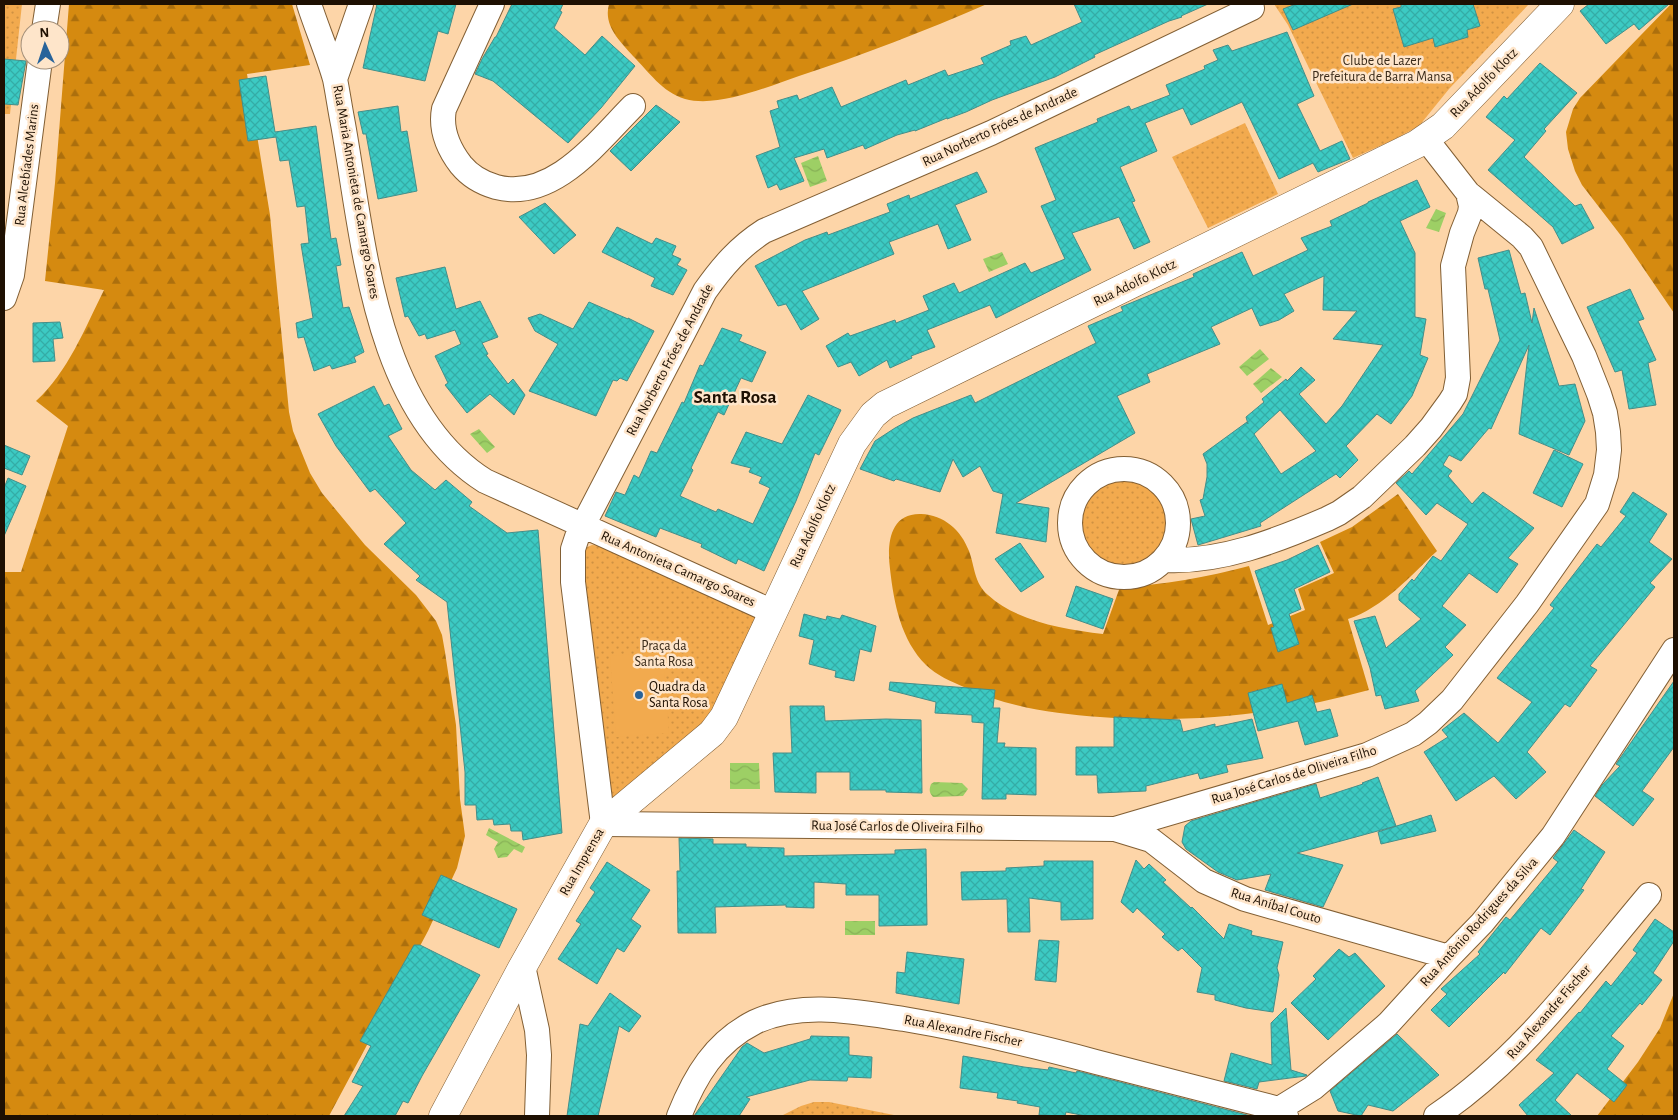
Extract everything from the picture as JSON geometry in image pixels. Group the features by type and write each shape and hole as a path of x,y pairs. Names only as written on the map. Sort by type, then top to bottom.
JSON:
{"street":[{"path":"46,20 48,4"},
{"name":"Rua Maria Antonieta de Camargo Soares","path":"309,4 335,79 366,262 384,333 408,392 424,419 445,448 470,471 485,481 583,526"},
{"path":"335,79 361,4"},
{"path":"492,4 444,109 443,126 448,144 468,173 484,182 503,188 531,186 547,182 562,174 581,159 633,106"},
{"name":"Rua Adolfo Klotz","path":"773,612 852,444 873,414 886,405 1426,138 1443,126 1560,4"},
{"name":"Rua Norberto Fróes de Andrade","path":"604,824 572,582 573,549 583,526 705,291 720,269 751,239 764,231 991,133 1252,8"},
{"name":"Rua Alcebíades Marins","path":"4,298 12,275 39,70"},
{"name":"Rua José Carlos de Oliveira Filho","path":"604,824 1115,829 1367,754 1412,734 1441,712 1465,685 1527,604 1596,504 1606,475 1609,450 1605,413 1599,394 1584,356 1535,254 1527,242 1468,193 1426,138"},
{"path":"1164,560 1175,542 1179,521 1174,500 1162,483 1144,472 1123,468 1102,473 1085,485 1074,502 1070,520 1072,539 1080,555 1087,562 1112,576 1130,577 1148,571 1164,560 1184,561 1225,554 1263,543 1327,519 1362,497 1420,440 1450,402 1457,387 1453,266 1471,210 1468,193"},
{"path":"1462,234 1470,223 1478,219 1492,218 1504,222"},
{"name":"Rua Antonieta Camargo Soares","path":"583,526 773,612"},
{"name":"Rua Imprensa","path":"443,1116 523,966 604,824 712,733 724,718 773,612"},
{"name":"Rua Antônio Rodrigues da Silva","path":"1283,1113 1388,1024 1449,956 1482,923 1543,849 1674,650"},
{"name":"Rua Aníbal Couto","path":"1115,829 1151,840 1204,881 1245,899 1449,956"},
{"name":"Rua Alexandre Fischer","path":"1436,1116 1483,1082 1527,1040 1649,895"},
{"path":"523,966 537,1030 539,1055 537,1116"},
{"name":"Rua Alexandre Fischer","path":"679,1116 703,1066 717,1049 733,1035 756,1022 781,1014 824,1009 855,1011 995,1036 1283,1113"}],"green space":[{"path":"4,4 22,4 10,114 4,114"},
{"path":"69,4 292,4 310,65 247,74 270,215 289,412 293,431 310,473 322,493 365,545 416,595 436,621 442,635 456,725 460,799 465,836 457,868 428,931 329,1116 4,1116 4,572 21,572 68,426 36,401 67,363 104,290 45,281 64,70 70,70 70,20 68,20"},
{"path":"609,4 987,4 870,51 758,90 727,99 698,101 685,99 669,92 633,56 614,33 608,19"},
{"name":"Clube de Lazer Prefeitura de Barra Mansa","path":"1274,4 1529,4 1449,89 1419,126 1353,158 1288,25"},
{"path":"1671,4 1674,4 1674,313 1622,237 1582,185 1568,149 1566,132 1573,109 1580,98"},
{"path":"1245,123 1278,194 1208,228 1172,157"},
{"path":"1122,478 1139,482 1153,491 1162,505 1166,522 1162,539 1153,553 1139,562 1122,566 1105,562 1091,553 1082,539 1078,522 1082,505 1091,491 1105,482"},
{"path":"1398,494 1437,551 1385,599 1361,614 1348,619 1369,690 1303,705 1269,711 1202,718 1134,719 1082,716 1030,708 997,700 949,680 926,665 910,644 900,621 894,595 889,560 892,532 902,519 910,515 921,514 937,517 951,525 961,536 966,543 980,585 988,595 1013,612 1042,623 1103,634 1120,587 1185,580 1249,566 1268,625 1305,610 1298,589 1334,573 1320,542 1352,527"},
{"name":"Praça da Santa Rosa","path":"592,545 603,546 755,616 757,619 712,724 610,801 580,550"},
{"name":"Quadra da Santa Rosa","path":"663,652 669,733 616,737 610,656"},
{"path":"1674,993 1674,1116 1597,1116 1638,1062 1660,1028"},
{"path":"814,1102 829,1102 899,1116 781,1116"}],"water":[{"path":"818,156 827,181 810,187 801,163"},
{"path":"1436,209 1446,213 1439,232 1426,228"},
{"path":"1002,252 1008,264 989,272 983,259"},
{"path":"1260,349 1269,359 1247,376 1239,367"},
{"path":"1271,368 1282,377 1261,393 1253,384"},
{"path":"479,429 495,447 487,453 470,434"},
{"path":"730,763 759,763 760,789 730,789"},
{"path":"934,782 962,783 968,789 963,796 933,797 930,789 931,784"},
{"path":"489,828 525,847 522,853 514,849 507,857 498,858 494,849 498,842 486,835"},
{"path":"845,921 875,921 875,935 845,935"}],"building":[{"path":"377,4 456,4 448,34 438,31 425,81 363,68"},
{"path":"512,4 563,4 560,11 562,12 554,28 585,55 602,36 635,66 601,108 568,143 493,81 475,74"},
{"path":"1074,4 1208,4 1094,55 1095,57 1055,77 915,131 897,135 865,149 863,145 827,158 824,149 794,158 804,181 780,190 777,184 768,188 756,156 780,147 770,111 779,108 777,101 797,95 799,100 832,87 841,107 906,80 908,85 945,70 948,76 984,64 981,58 1011,45 1010,41 1026,36 1031,45 1082,22"},
{"path":"1296,4 1353,4 1293,30 1283,9"},
{"path":"1401,4 1473,4 1480,26 1467,30 1468,37 1435,47 1433,38 1404,47 1393,9 1401,7"},
{"path":"1589,4 1669,4 1639,30 1634,24 1606,44 1580,11"},
{"path":"1287,32 1314,96 1297,104 1320,151 1342,141 1350,159 1318,172 1313,163 1279,179 1242,102 1191,125 1183,108 1145,123 1157,151 1120,167 1135,201 1132,202 1150,242 1134,249 1119,217 1072,233 1091,270 996,318 990,305 927,330 935,347 911,356 912,358 890,368 887,360 859,376 851,362 838,367 826,346 848,333 850,336 895,320 896,323 929,310 923,296 954,283 959,293 1025,263 1031,273 1065,259 1041,206 1056,200 1035,148 1098,122 1097,119 1129,106 1131,110 1170,95 1166,85 1205,69 1204,66 1218,60 1213,50 1228,45 1232,51"},
{"path":"4,59 20,60 20,70 24,70 18,105 4,104"},
{"path":"1540,63 1577,93 1544,129 1546,131 1524,157 1575,206 1581,204 1594,228 1562,244 1553,227 1488,170 1515,140 1486,117 1504,96 1507,99"},
{"path":"266,76 275,132 316,126 331,239 336,238 341,265 336,266 343,308 349,307 364,352 354,357 356,362 332,369 330,365 314,371 304,337 298,338 296,323 313,318 301,244 309,243 305,206 297,207 289,160 280,161 276,137 248,141 239,80"},
{"path":"656,105 680,122 631,171 610,151"},
{"path":"398,106 401,132 407,131 417,191 378,199 366,134 363,134 358,112"},
{"path":"977,172 987,192 955,205 971,240 948,249 938,224 889,242 894,254 802,291 819,319 801,330 786,304 778,306 755,266 805,240 827,232 828,235 890,212 887,204 909,195 910,199"},
{"path":"1417,180 1430,207 1400,221 1415,253 1415,317 1426,319 1420,355 1428,358 1412,396 1391,424 1377,414 1346,446 1358,460 1340,478 1336,474 1260,523 1261,526 1198,545 1191,519 1205,516 1200,500 1203,499 1207,477 1207,464 1203,454 1247,422 1248,424 1246,417 1264,402 1262,399 1286,379 1287,381 1301,367 1315,380 1299,394 1326,424 1342,406 1383,345 1333,339 1357,311 1323,310 1324,276 1284,294 1294,311 1279,320 1260,326 1252,308 1211,327 1220,344 1147,374 1150,382 1117,396 1135,433 1016,503 1049,508 1046,542 996,533 1003,494 993,491 980,466 963,477 953,459 940,492 896,479 894,481 860,469 875,441 913,418 971,395 975,403 1096,343 1088,326 1123,311 1121,307 1194,277 1193,274 1242,252 1253,276 1308,250 1301,238 1332,226 1330,221","holes":["1280,410 1316,451 1281,474 1254,434"]},
{"path":"545,203 576,235 554,254 519,217"},
{"path":"617,227 652,244 656,238 676,246 672,255 681,259 677,265 687,270 673,295 651,286 655,278 602,252"},
{"path":"1509,250 1521,294 1525,293 1532,323 1534,308 1559,386 1575,384 1585,421 1569,455 1519,434 1529,345 1491,429 1489,428 1461,461 1449,455 1443,465 1452,471 1448,476 1472,504 1483,492 1534,528 1508,558 1518,564 1497,593 1469,573 1442,606 1466,625 1445,647 1453,655 1415,691 1419,701 1385,709 1381,695 1376,696 1370,668 1354,621 1375,616 1386,648 1421,619 1399,600 1399,594 1412,579 1414,581 1433,556 1441,561 1468,524 1437,503 1426,515 1396,483 1409,471 1412,474 1463,414 1500,340 1488,289 1485,289 1478,258"},
{"path":"445,267 456,309 480,301 498,337 482,343 488,354 486,355 508,384 513,379 525,395 514,415 490,394 467,413 445,385 448,383 435,356 461,344 455,330 427,339 425,334 419,336 408,316 405,317 396,278"},
{"path":"1630,289 1644,319 1638,321 1656,360 1648,363 1656,405 1629,409 1622,370 1615,372 1587,307"},
{"path":"589,302 654,331 627,381 620,378 617,381 613,380 596,416 529,391 558,344 535,331 528,318 540,314 573,329"},
{"path":"60,322 63,338 53,339 55,361 33,362 33,323"},
{"path":"722,328 742,335 739,341 766,352 752,382 741,378 724,415 718,412 691,468 693,470 680,496 716,512 718,509 753,524 770,488 759,483 762,477 749,472 751,468 731,463 746,432 782,444 808,395 841,410 819,455 815,453 796,501 764,571 738,559 736,564 701,547 702,544 660,528 656,537 605,516 616,492 625,495 634,475 639,478 651,451 657,453 682,402 684,403 700,365 703,366"},
{"path":"374,386 384,406 389,404 402,429 388,436 411,470 435,490 446,480 472,502 469,506 507,533 538,530 562,833 523,840 522,831 511,831 510,824 494,825 493,819 477,820 476,805 465,805 465,772 447,602 416,580 420,576 384,544 406,523 375,489 370,492 336,446 318,414"},
{"path":"4,445 30,456 22,475 4,468"},
{"path":"1554,450 1583,464 1562,507 1533,493"},
{"path":"8,478 26,486 4,536 4,488"},
{"path":"1633,492 1667,514 1649,542 1672,559 1650,583 1655,587 1590,666 1597,670 1570,707 1565,704 1527,752 1546,772 1516,799 1494,776 1456,801 1424,752 1448,737 1442,730 1464,713 1498,743 1532,702 1497,678 1554,608 1550,605 1597,544 1601,547 1626,516 1620,512"},
{"path":"1020,543 1044,577 1021,592 995,559"},
{"path":"1318,545 1330,572 1294,589 1301,609 1289,614 1299,644 1278,652 1271,628 1274,627 1255,571 1287,560"},
{"path":"1076,586 1113,599 1103,629 1066,616"},
{"path":"804,614 826,620 827,616 840,619 842,615 876,626 871,652 860,649 854,681 835,677 836,671 809,664 814,640 799,636"},
{"path":"1674,681 1674,747 1642,791 1654,799 1633,826 1595,796 1602,785 1620,766 1616,764"},
{"path":"890,682 995,690 993,708 1000,708 997,743 1005,743 1004,747 1036,748 1036,795 1006,794 1006,799 982,799 984,723 972,722 972,715 935,713 936,702 889,690"},
{"path":"1282,684 1287,703 1312,695 1317,712 1330,709 1338,736 1305,745 1298,721 1258,731 1248,693"},
{"path":"790,706 824,706 825,721 921,720 922,793 850,790 850,772 816,772 816,793 775,792 773,753 792,753"},
{"path":"1114,717 1180,720 1183,732 1215,724 1215,727 1252,719 1263,758 1226,765 1228,772 1200,779 1198,773 1146,786 1146,791 1098,793 1097,775 1076,775 1076,747 1114,747"},
{"path":"1378,777 1396,826 1297,853 1343,865 1323,907 1265,890 1271,874 1237,880 1218,872 1186,849 1182,842 1185,826 1191,821 1316,784 1320,798"},
{"path":"1431,815 1436,831 1381,844 1378,832"},
{"path":"1574,830 1605,852 1581,889 1584,890 1550,935 1541,928 1505,974 1504,972 1449,1027 1431,1010 1447,994 1441,989 1480,954 1478,952 1506,917 1510,920 1558,862 1553,858"},
{"path":"679,838 713,839 713,844 746,844 746,847 784,848 784,856 895,854 895,850 926,849 927,925 879,926 879,895 846,895 846,884 814,882 814,908 786,907 786,905 715,907 716,933 678,933 677,871 680,871"},
{"path":"1136,860 1144,869 1149,864 1166,880 1163,882 1192,907 1224,939 1229,924 1252,931 1251,935 1283,942 1277,968 1279,975 1273,1012 1246,1008 1215,1000 1215,995 1197,992 1202,968 1182,948 1178,951 1162,937 1165,934 1137,908 1133,913 1121,902"},
{"path":"1044,861 1093,861 1093,919 1061,920 1061,902 1029,898 1030,932 1008,932 1007,899 962,900 961,872 1006,871 1006,868 1044,866"},
{"path":"607,862 650,890 631,919 641,926 624,952 617,948 597,984 558,959 581,924 576,921 595,892 590,888"},
{"path":"441,875 517,909 499,948 422,915"},
{"path":"1655,919 1674,932 1674,941 1653,973 1662,980 1642,1005 1640,1003 1611,1036 1624,1046 1607,1069 1627,1085 1614,1102 1577,1073 1555,1100 1572,1116 1528,1116 1519,1105 1554,1073 1536,1060 1580,1013 1606,981 1611,986 1637,953 1633,950"},
{"path":"1039,940 1059,941 1056,982 1035,980"},
{"path":"414,945 420,945 480,975 408,1103 403,1101 395,1116 344,1116 363,1086 352,1082 371,1046 360,1041"},
{"path":"1339,949 1349,957 1355,953 1385,986 1328,1040 1291,1003 1316,979 1313,976"},
{"path":"907,952 964,959 959,1004 896,993 897,972 905,973"},
{"path":"610,993 641,1016 629,1032 619,1026 598,1116 567,1116 580,1024 588,1026"},
{"path":"1286,1008 1291,1070 1307,1075 1259,1082 1257,1089 1224,1081 1231,1053 1272,1065 1271,1023"},
{"path":"1397,1034 1439,1075 1393,1111 1368,1105 1361,1116 1338,1111 1330,1091"},
{"path":"811,1036 849,1037 849,1055 872,1057 871,1078 848,1077 847,1081 810,1080 746,1097 750,1099 739,1116 694,1116 742,1047 747,1043 764,1053 810,1039"},
{"path":"963,1056 1024,1067 1048,1070 1049,1067 1076,1073 1077,1071 1251,1116 1086,1116 1066,1112 1065,1116 1039,1115 1040,1107 997,1098 998,1093 960,1088"}],"place":[{"name":"Quadra da Santa Rosa","path":"639,695"}],"district":[{"name":"Santa Rosa","path":"735,397"}]}
